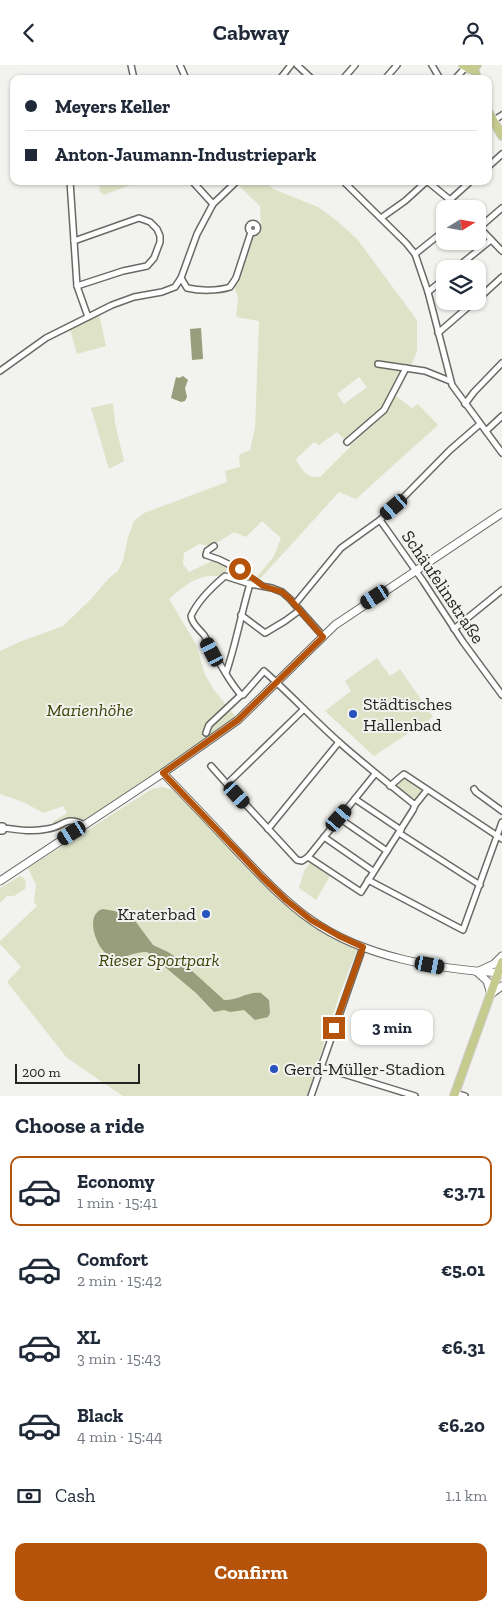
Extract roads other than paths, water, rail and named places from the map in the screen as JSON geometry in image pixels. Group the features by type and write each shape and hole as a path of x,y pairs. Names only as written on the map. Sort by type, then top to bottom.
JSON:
{"main road":[{"path":"464,66 470,69 476,67"},
{"path":"493,121 502,136"},
{"path":"0,881 163,773 238,720 335,625 502,513"},
{"path":"163,773 262,877 286,900 318,924 363,947 397,958 447,968 500,973"},
{"path":"477,972 493,965 502,955"},
{"path":"454,1095 500,973 502,962"},
{"path":"477,972 487,981 491,994"},
{"path":"491,994 502,986"}],"street":[{"path":"283,75 291,65"},
{"path":"297,65 308,75"},
{"path":"346,75 355,65"},
{"path":"388,75 397,65"},
{"path":"493,121 502,115"},
{"path":"492,163 502,155"},
{"path":"70,185 77,286 88,317"},
{"path":"196,185 213,204"},
{"path":"0,371 46,338 112,305 134,297 175,287 181,278 197,234 213,204 232,185"},
{"path":"347,185 415,254 428,291 451,383 502,453"},
{"path":"381,218 423,185"},
{"path":"433,185 451,199 467,185"},
{"path":"486,221 502,208"},
{"path":"74,241 139,219 150,222 160,236 160,242 154,258 146,266 116,273 77,286"},
{"path":"181,278 187,288 216,289 230,287 236,278 251,232"},
{"path":"486,234 502,251"},
{"path":"415,254 436,237"},
{"path":"466,260 491,240"},
{"path":"486,292 502,277"},
{"path":"428,291 436,284"},
{"path":"438,333 465,310"},
{"path":"465,403 502,363"},
{"path":"378,364 425,371 451,383"},
{"path":"347,442 384,410 406,368"},
{"path":"486,431 502,416"},
{"path":"295,604 341,548 380,520 450,450 480,424"},
{"name":"Schäufelinstraße","path":"380,520 416,570 454,629 502,695"},
{"path":"214,545 207,551 206,555 225,561 240,569 263,586"},
{"path":"241,695 232,686 204,635 191,616 213,586 225,576 282,592 295,604 323,637"},
{"path":"226,673 250,584"},
{"path":"454,629 502,590"},
{"path":"241,615 265,633 300,610"},
{"path":"206,733 209,725 243,695 264,671 375,774 415,805"},
{"path":"227,784 304,709"},
{"path":"268,829 339,742"},
{"path":"211,766 297,860 302,861 308,857 375,774"},
{"path":"390,786 404,773 500,837"},
{"path":"474,789 502,811"},
{"path":"308,857 361,892 415,805 429,791"},
{"path":"355,799 400,832 480,885"},
{"path":"339,818 387,851"},
{"path":"1,828 36,831 46,830 72,821 84,825"},
{"path":"368,880 463,929 500,837 502,822"},
{"path":"324,837 373,871"},
{"path":"311,1096 363,947"},
{"path":"321,1067 415,1096"},
{"path":"454,1095 465,1096"}],"place":[{"name":"Städtisches Hallenbad","path":"353,714"},
{"name":"Kraterbad","path":"206,914"},
{"name":"Gerd-Müller-Stadion","path":"274,1069"}],"park label":[{"name":"Marienhöhe","path":"90,710"},
{"name":"Rieser Sportpark","path":"159,960"}]}
